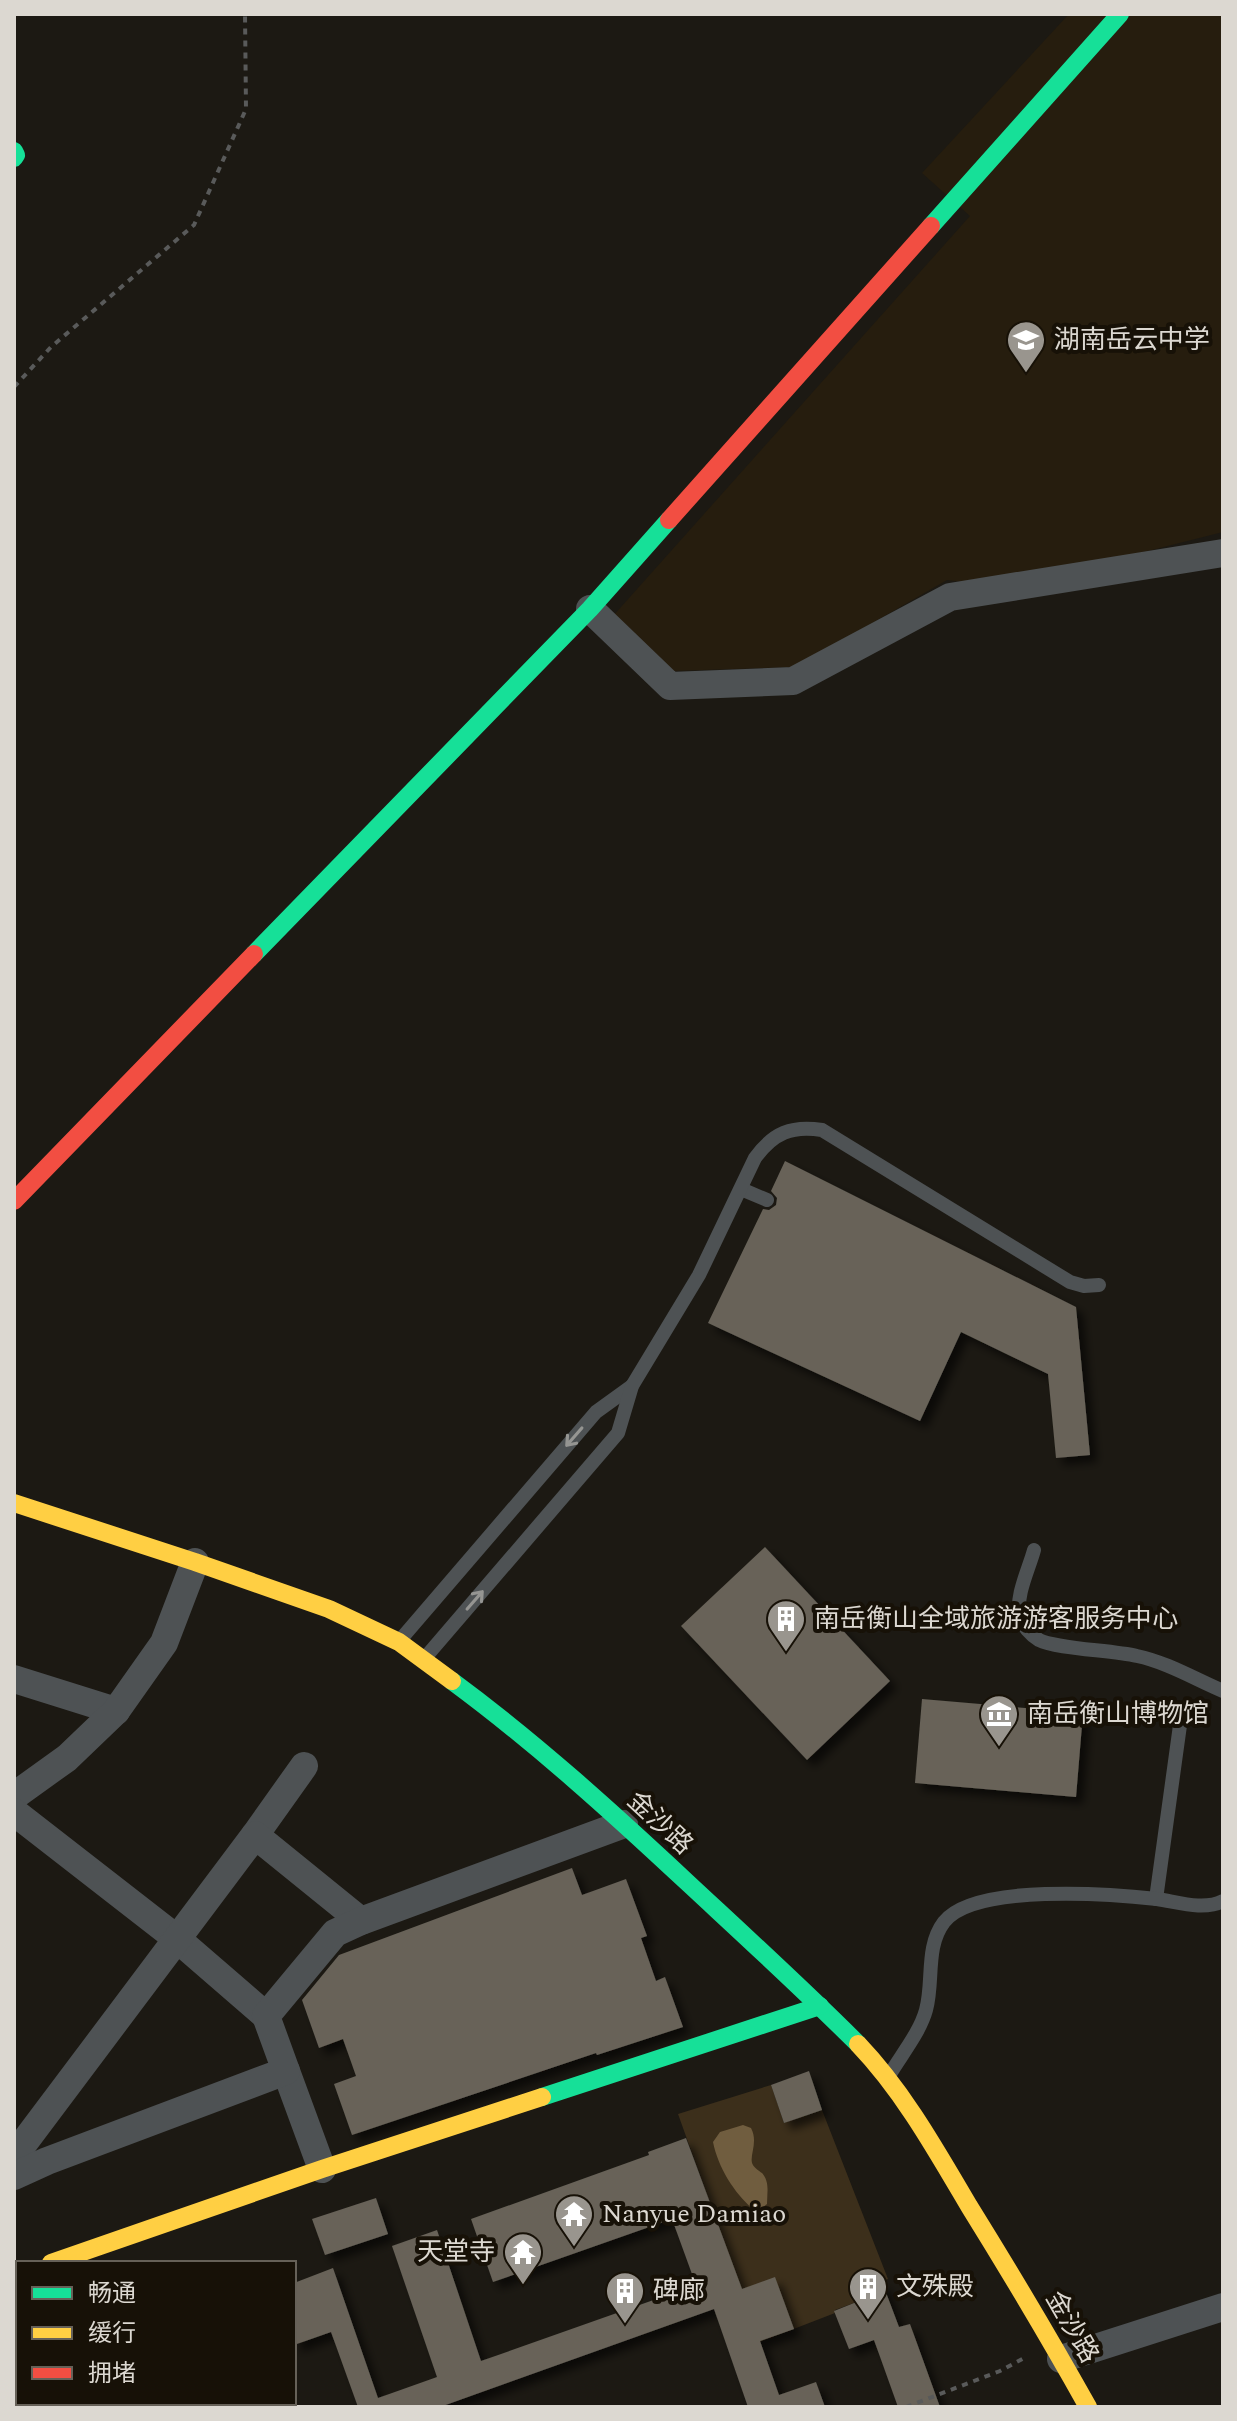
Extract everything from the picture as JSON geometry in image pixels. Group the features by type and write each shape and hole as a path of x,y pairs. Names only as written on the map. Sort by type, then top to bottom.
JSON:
{"street":[{"path":"14,1201 590,609 1120,14"},
{"path":"14,151 14,158"},
{"path":"590,609 670,686 793,681 950,597 1223,553"},
{"name":"金沙路","path":"14,1503 329,1609 399,1642 509,1723 624,1824 820,2006 880,2067 934,2147 1088,2407"},
{"path":"14,1796 67,1758 116,1711 164,1643 195,1562"},
{"path":"14,1679 116,1711"},
{"path":"14,2156 304,1766"},
{"path":"14,1812 176,1938 266,2016 322,2169"},
{"path":"266,2016 335,1933 624,1824"},
{"path":"255,1835 361,1921"},
{"path":"57,2261 322,2169 820,2006"},
{"path":"14,2176 286,2071"},
{"path":"1056,2351 1223,2307"}],"lane":[{"path":"424,1659 618,1433 632,1386 699,1275 755,1158 776,1135 807,1127 822,1130 1070,1282 1084,1286 1099,1285"},
{"path":"741,1189 767,1200"},
{"path":"399,1642 596,1412 632,1386"},
{"path":"1034,1550 1020,1599 1020,1617 1037,1639 1049,1644 1143,1657 1223,1691"},
{"path":"1156,1899 1181,1718"},
{"path":"888,2077 925,2013 933,1948 937,1934 949,1915 969,1906 1009,1897 1058,1892 1205,1905 1223,1901"}],"path":[{"path":"14,387 51,347 194,225 246,109 245,14"},
{"path":"906,2407 1056,2351"}],"shaded area":[{"name":"湖南岳云中学","path":"1069,14 1223,14 1223,532 1005,587 947,580 796,667 672,671 613,616 970,216 922,173"},
{"path":"771,2085 784,2123 822,2110 888,2279 856,2292 859,2301 835,2310 835,2313 760,2342 678,2114"},
{"path":"743,2125 751,2128 754,2139 752,2162 765,2176 767,2184 767,2204 762,2208 753,2209 733,2187 713,2142 720,2132"}],"building":[{"path":"785,1161 1076,1307 1090,1455 1056,1458 1048,1374 961,1332 920,1421 708,1323 763,1209 769,1210 776,1205 777,1198 771,1191"},
{"name":"南岳衡山全域旅游游客服务中心","path":"765,1547 890,1681 807,1760 681,1626"},
{"name":"南岳衡山博物馆","path":"922,1699 1083,1713 1076,1797 915,1783"},
{"path":"572,1868 582,1895 626,1879 647,1936 641,1938 656,1981 665,1977 683,2027 352,2135 334,2084 356,2076 343,2039 319,2048 302,2000 339,1955"},
{"path":"809,2071 822,2110 784,2123 771,2085"},
{"path":"686,2138 742,2289 775,2277 794,2329 760,2341 779,2395 816,2382 825,2407 748,2407 714,2309 440,2407 358,2407 331,2332 296,2344 296,2282 333,2268 378,2398 437,2377 392,2246 437,2230 481,2361 696,2285 672,2219 493,2282 471,2219 649,2155 648,2152"},
{"path":"376,2198 388,2234 325,2255 312,2219"},
{"path":"882,2282 899,2327 910,2324 940,2407 898,2407 874,2340 849,2349 834,2311 859,2301 855,2292"}],"traffic: fast":[{"path":"931,226 1120,14"},
{"path":"14,151 14,158"},
{"path":"254,954 590,609 669,520"},
{"path":"452,1681 603,1805 858,2044"},
{"path":"542,2097 820,2006"}],"traffic: slow":[{"path":"14,1503 329,1609 399,1642 452,1681"},
{"path":"858,2044 890,2081 918,2122 1088,2407"},
{"path":"57,2261 542,2097"}],"traffic: jam":[{"path":"669,520 931,226"},
{"path":"14,1201 254,954"}],"place":[{"name":"湖南岳云中学","path":"1026,374"},
{"name":"南岳衡山全域旅游游客服务中心","path":"786,1653"},
{"name":"南岳衡山博物馆","path":"999,1748"},
{"name":"Nanyue Damiao","path":"574,2248"},
{"name":"天堂寺","path":"523,2286"},
{"name":"文殊殿","path":"868,2321"},
{"name":"碑廊","path":"625,2325"}]}
